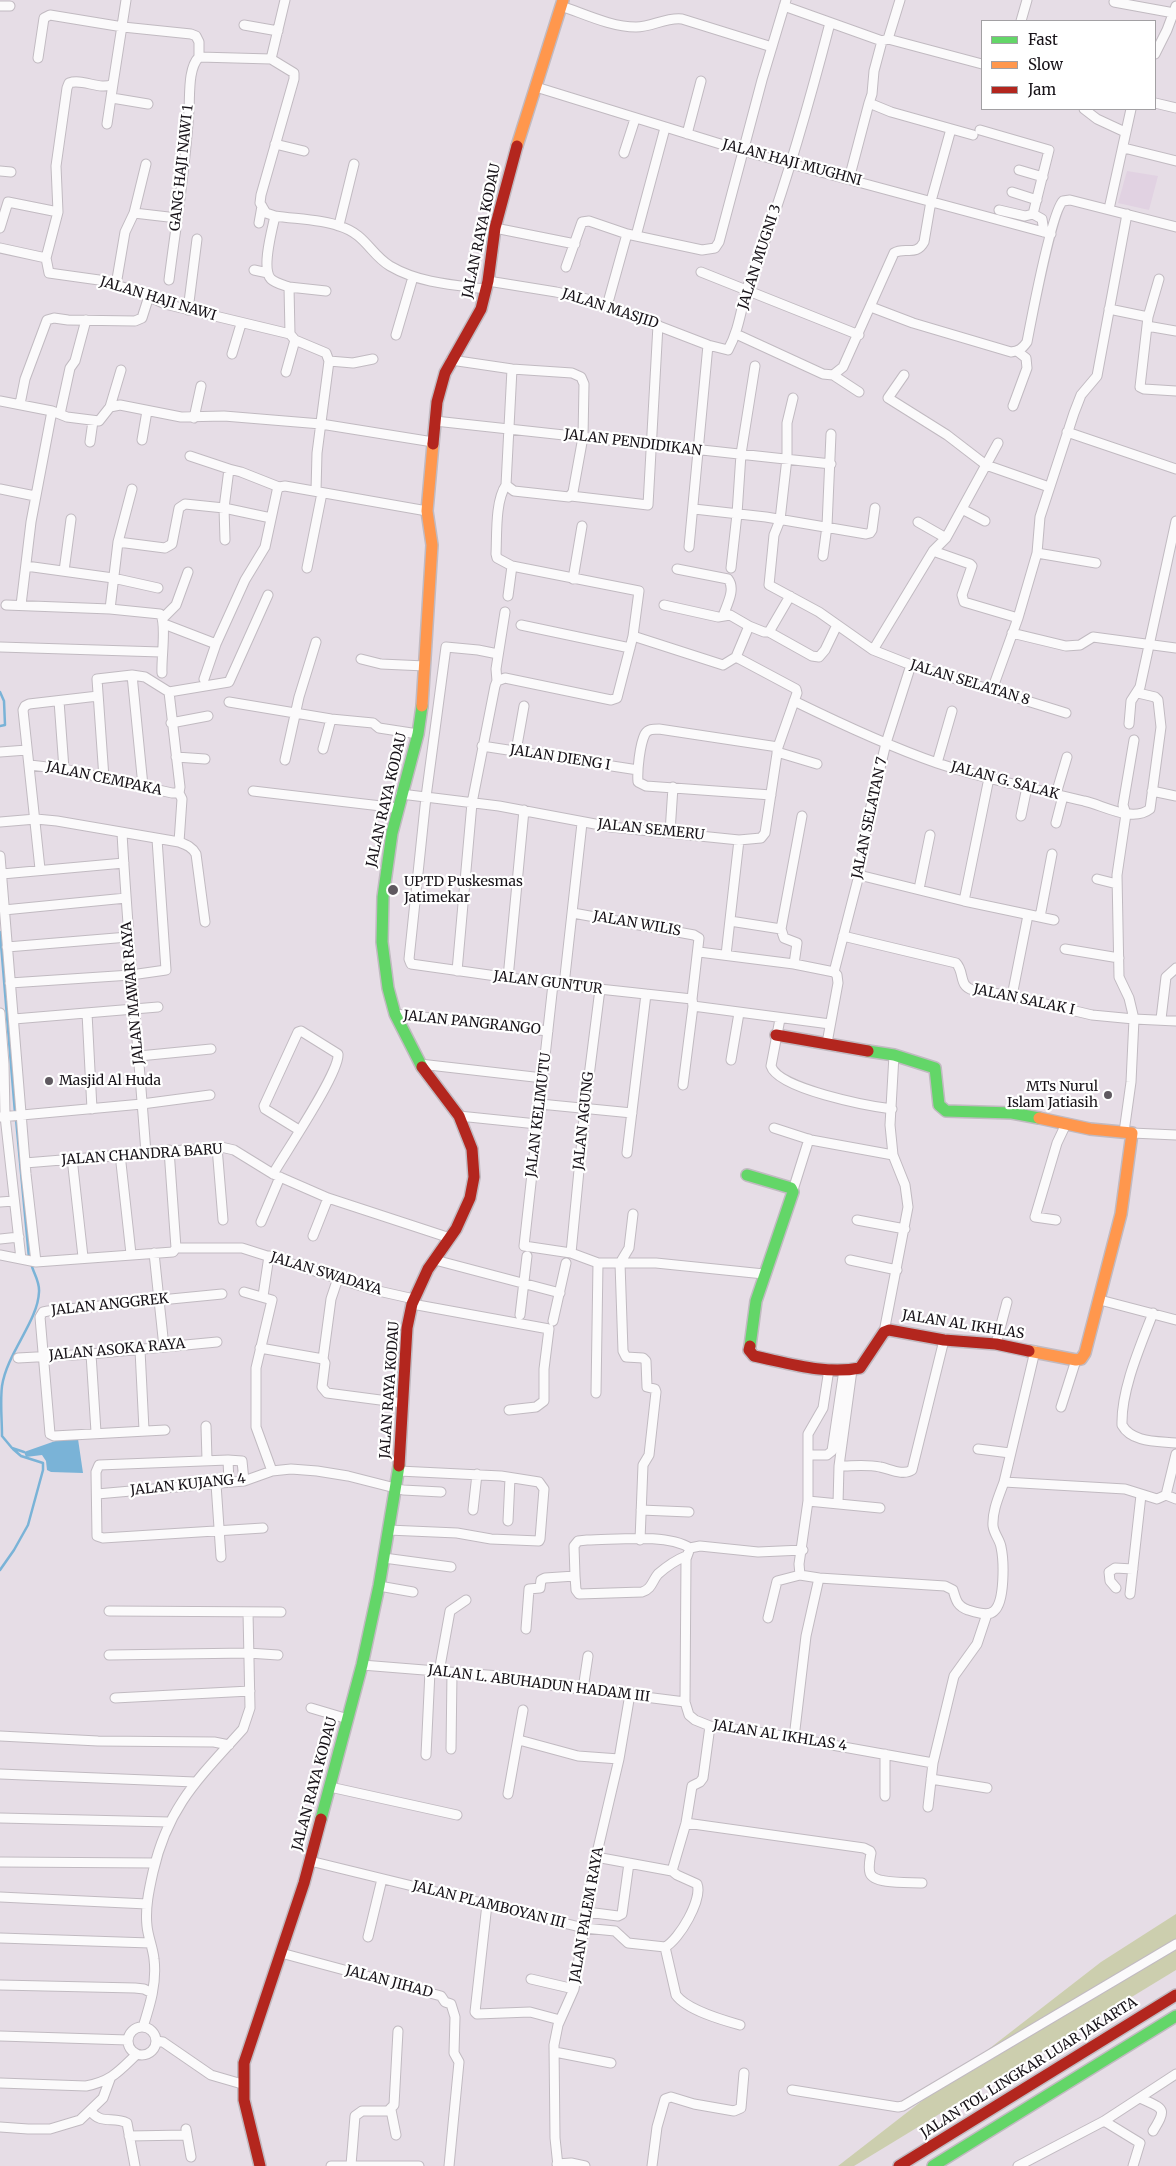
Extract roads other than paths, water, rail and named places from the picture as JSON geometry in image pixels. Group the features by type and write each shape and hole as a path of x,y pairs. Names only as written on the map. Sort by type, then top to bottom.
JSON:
{"main road":[{"name":"JALAN RAYA KODAU","path":"260,2166 256,2139 245,2106 242,2084 244,2063 310,1861 362,1666 379,1586 399,1471 407,1328 413,1302 422,1280 450,1238 470,1198 474,1177 472,1149 459,1116 420,1064 395,1014 384,966 382,918 386,865 401,794 418,734 424,690 432,545 427,512 440,386 451,360 475,322 487,285 495,228 509,169 562,3"},
{"path":"776,1035 894,1055 935,1068 937,1073 937,1099 941,1109 946,1111 1012,1113 1090,1129 1128,1133 1121,1214 1086,1353 1081,1359 1076,1360"},
{"path":"748,1175 793,1190 756,1301 750,1354 778,1361 848,1370"},
{"name":"JALAN AL IKHLAS","path":"848,1370 860,1368 884,1332 895,1330 944,1340 996,1344 1076,1360"},
{"name":"JALAN TOL LINGKAR LUAR JAKARTA","path":"898,2166 1176,1995"},
{"path":"933,2166 1176,2016"}],"street":[{"path":"107,124 126,0"},
{"path":"271,59 285,0"},
{"path":"849,179 872,94 874,71 900,0"},
{"path":"1021,20 1027,0"},
{"path":"1114,2 1175,9 1172,32 1156,49"},
{"path":"562,3 626,26 642,26 668,19 682,19 772,47"},
{"path":"566,267 582,222 586,221 631,235 702,250 715,248 719,242 785,3 830,23 885,40 981,64"},
{"path":"0,6 10,6"},
{"path":"38,58 46,15 123,27 190,34 196,36 199,42 198,57 271,59 294,74 261,195 260,203 266,212 275,216 339,225 365,240 388,265 424,281 487,285"},
{"name":"JALAN MUGNI 3","path":"728,350 736,334 747,290 766,239 790,164 812,93 830,23"},
{"path":"244,25 278,31"},
{"name":"GANG HAJI NAWI 1","path":"169,280 189,119 194,61 198,57"},
{"path":"0,248 46,258 58,212 56,166 69,83 74,81 105,86 114,84"},
{"path":"687,134 701,81"},
{"name":"JALAN HAJI MUGHNI","path":"536,87 635,119 790,164 1048,232"},
{"path":"112,98 148,104"},
{"path":"869,103 891,112 951,129 976,132 1049,150 1033,214"},
{"path":"1156,103 1176,108"},
{"path":"1085,110 1097,119 1126,132"},
{"path":"1108,209 1124,148 1131,110"},
{"path":"624,153 635,119"},
{"path":"607,306 665,128"},
{"path":"833,375 844,367 872,307 894,253 899,250 916,251 921,248 924,242 931,201 951,129"},
{"path":"275,144 304,151"},
{"path":"1124,148 1176,161"},
{"path":"116,285 126,232 134,213 146,164"},
{"path":"339,225 354,164"},
{"path":"0,170 12,172"},
{"path":"1019,170 1043,177"},
{"path":"1012,192 1037,200"},
{"path":"872,307 912,323 1011,352 1017,351 1023,349 1027,342 1048,232 1058,207 1063,201 1070,200 1176,227"},
{"path":"0,228 8,202 58,212"},
{"path":"259,223 262,206"},
{"path":"999,210 1024,216 1033,214 1042,219 1048,232"},
{"path":"134,213 177,218"},
{"path":"992,690 1018,618 1037,553 1040,517 1067,432 1078,401 1097,376 1127,214"},
{"path":"275,216 266,261 268,273 273,281 289,287 326,291"},
{"path":"495,228 575,244"},
{"path":"188,310 197,239"},
{"name":"JALAN HAJI NAWI","path":"46,258 48,270 51,274 99,280 149,296 165,304 292,337 326,353 329,360"},
{"path":"254,270 268,273"},
{"path":"701,272 859,335"},
{"path":"396,335 413,277"},
{"path":"1159,279 1147,321 1140,386 1144,389 1176,391"},
{"name":"JALAN MASJID","path":"487,285 556,292 607,306 658,324 708,345 728,350"},
{"path":"286,372 292,337 289,287"},
{"path":"20,404 26,379 47,320 54,318 139,320 142,318 149,296"},
{"path":"1109,309 1176,330"},
{"path":"21,605 36,496 56,412 70,368 75,361 86,320"},
{"path":"232,354 241,324"},
{"path":"506,486 514,490 542,494 648,505 658,324"},
{"path":"736,334 817,371 833,375 859,392"},
{"path":"689,547 708,345"},
{"path":"1013,406 1027,368 1026,358 1017,351"},
{"path":"307,568 319,492 320,424 329,360 353,363 372,359"},
{"path":"451,360 512,369 572,373 581,377 584,384 583,436 571,496"},
{"path":"731,568 737,514 740,454 755,366"},
{"path":"497,681 505,678 614,700 620,694 633,636 639,590 512,566 497,558 499,507 502,491 506,486 512,369"},
{"path":"0,401 56,412 68,417 99,421 110,407 121,370"},
{"path":"904,375 888,398 947,435 986,464 1050,487"},
{"path":"194,418 201,386"},
{"path":"780,520 787,458 788,424 793,398"},
{"path":"110,407 120,406 194,418 224,416 320,424 433,442"},
{"path":"142,440 147,411"},
{"path":"90,442 93,421"},
{"name":"JALAN PENDIDIKAN","path":"435,421 831,464"},
{"path":"1067,432 1176,469"},
{"path":"823,556 827,526 832,434"},
{"path":"874,650 933,552 946,538 998,443"},
{"path":"190,456 228,470 241,472 280,488 285,486 427,512"},
{"path":"226,540 224,508 228,470"},
{"path":"204,679 216,644 245,580 265,547 280,488"},
{"path":"0,489 36,496"},
{"path":"110,609 118,542 132,489"},
{"path":"118,542 164,548 172,544 180,508 185,504 224,508 271,518"},
{"path":"694,509 827,526 866,534 870,533 875,508"},
{"path":"962,509 985,521"},
{"path":"64,570 72,519"},
{"name":"JALAN SELATAN 8","path":"780,520 774,535 769,585 819,612 874,650 911,665 1066,713"},
{"path":"1129,724 1131,701 1138,693 1176,521"},
{"path":"918,522 946,538"},
{"path":"573,579 582,526"},
{"path":"933,552 972,566 962,595 964,602 1018,618"},
{"path":"1037,553 1096,563"},
{"path":"26,566 113,578 158,588"},
{"path":"508,596 512,566"},
{"path":"677,569 728,579 732,584 732,589 723,616"},
{"path":"162,673 161,652 164,621 176,605 188,572"},
{"path":"104,778 97,679 132,675 145,677 169,692 229,682 268,595"},
{"path":"769,632 790,596"},
{"path":"6,605 152,612 164,621 216,644"},
{"path":"664,605 708,615 736,617 749,626 769,632 812,656 819,657 825,650 837,625"},
{"path":"457,971 472,803 491,695 497,681 496,669 505,612"},
{"path":"521,625 630,648"},
{"path":"633,636 723,665 736,657 749,626"},
{"path":"1012,633 1066,646 1080,645 1093,637 1176,648"},
{"path":"285,760 316,642"},
{"path":"0,647 161,652"},
{"path":"426,797 446,647 498,654"},
{"path":"736,657 792,685 796,689 794,701 886,743"},
{"path":"361,659 381,664 425,666"},
{"name":"JALAN SELATAN 7","path":"827,1043 838,983 838,975 834,972 859,875 868,819 886,743 911,665"},
{"path":"132,675 143,786"},
{"path":"169,692 171,723 180,786 178,793 182,799 179,842"},
{"path":"1126,814 1148,810 1160,727 1158,700 1155,697 1138,693"},
{"path":"40,869 23,710 25,706 98,696"},
{"path":"59,701 64,769"},
{"name":"JALAN SEMERU","path":"401,794 524,810 582,823 754,840 761,838 765,834 778,749 794,701"},
{"path":"230,702 331,719 373,723 379,728 418,734"},
{"path":"516,751 524,706"},
{"path":"937,763 952,711"},
{"path":"171,723 208,716"},
{"path":"323,749 331,719"},
{"path":"771,795 640,784 638,782 638,770 645,734 650,729 659,729 778,749 817,764"},
{"path":"1134,740 1123,805 1126,814 1118,884 1119,977 1129,998 1134,1019 1128,1133 1176,1135"},
{"name":"JALAN G. SALAK","path":"886,743 937,763 1126,814"},
{"name":"JALAN DIENG I","path":"482,746 638,770"},
{"path":"0,752 28,750"},
{"path":"176,757 205,759"},
{"path":"1056,823 1067,757"},
{"name":"JALAN CEMPAKA","path":"30,765 64,769 178,793"},
{"path":"964,901 989,778"},
{"path":"670,832 673,787"},
{"path":"1021,816 1027,787"},
{"path":"253,791 398,808"},
{"path":"1152,791 1176,796"},
{"name":"JALAN GUNTUR","path":"426,797 410,964 553,984 646,994 739,1013 830,1024"},
{"path":"508,978 524,810"},
{"path":"794,964 797,943 784,938 781,929 802,816"},
{"path":"0,822 36,819 179,842 192,848 196,854 205,922"},
{"path":"564,985 582,823"},
{"name":"JALAN MAWAR RAYA","path":"122,833 128,937 146,1153"},
{"path":"919,889 930,835"},
{"path":"10,984 162,972 167,967 157,839"},
{"path":"726,955 740,840"},
{"path":"1040,917 1052,854"},
{"path":"0,856 14,1019 11,1116 5,1165 14,1201 23,1260"},
{"path":"2,874 40,869 124,863"},
{"path":"859,875 964,901 1054,920"},
{"path":"1098,879 1118,884"},
{"path":"4,910 126,898"},
{"name":"JALAN WILIS","path":"573,913 626,921 694,935 699,938 699,952"},
{"path":"1012,996 1028,915"},
{"path":"730,921 781,929"},
{"name":"JALAN SALAK I","path":"843,936 956,963 959,966 961,979 967,988 1012,996 1092,1015 1176,1021"},
{"path":"7,947 128,937"},
{"path":"1065,948 1119,958"},
{"path":"683,1085 699,952 794,964 834,972"},
{"path":"1161,1019 1166,976 1176,968"},
{"name":"JALAN KELIMUTU","path":"553,984 524,1246 571,1253"},
{"name":"JALAN AGUNG","path":"571,1253 585,1108 600,989"},
{"path":"628,1152 646,994"},
{"path":"14,1019 158,1007"},
{"path":"87,1013 92,1109"},
{"path":"731,1060 739,1013"},
{"name":"JALAN PANGRANGO","path":"395,1014 548,1031"},
{"path":"0,1015 2,1064 11,1116 25,1163 36,1262"},
{"path":"780,1019 771,1066 772,1070 792,1084 811,1092 892,1109"},
{"path":"260,1222 276,1176 299,1130 323,1091 338,1058 338,1054 306,1033 298,1032 264,1106 299,1130"},
{"path":"139,1056 211,1048"},
{"path":"884,1332 908,1207 908,1197 893,1155 890,1125 894,1055"},
{"path":"420,1064 543,1078"},
{"path":"11,1116 142,1104 210,1095"},
{"path":"540,1104 632,1113"},
{"path":"459,1116 537,1124"},
{"path":"1056,1220 1035,1217 1055,1151 1066,1124"},
{"path":"774,1128 809,1139 893,1155"},
{"path":"793,1190 809,1139"},
{"path":"217,1147 223,1220"},
{"name":"JALAN CHANDRA BARU","path":"25,1163 217,1147 234,1150 276,1176 328,1198 450,1238"},
{"path":"169,1150 176,1249"},
{"path":"120,1154 131,1254"},
{"path":"72,1158 83,1257"},
{"path":"313,1236 328,1198"},
{"path":"0,1202 14,1201"},
{"path":"633,1214 628,1248 620,1264 623,1351 626,1356 642,1358 646,1361 647,1387 655,1389 656,1392 649,1455 643,1465 640,1540"},
{"path":"857,1220 905,1229"},
{"path":"0,1239 19,1237"},
{"name":"JALAN SWADAYA","path":"0,1255 36,1262 154,1253 176,1249 238,1248 413,1302 548,1329 544,1369 544,1402 536,1407 510,1410"},
{"path":"154,1253 164,1347"},
{"path":"571,1253 598,1263 656,1263 764,1274"},
{"path":"263,1296 269,1256"},
{"path":"520,1315 528,1256"},
{"path":"434,1260 560,1293"},
{"path":"850,1260 897,1270"},
{"path":"553,1320 566,1263"},
{"path":"596,1393 598,1263"},
{"path":"338,1278 331,1299 323,1359 325,1362 322,1383 325,1392 403,1403"},
{"path":"244,1292 271,1298 272,1303 256,1368 256,1427 272,1470"},
{"name":"JALAN ANGGREK","path":"43,1356 40,1317 43,1312 222,1294"},
{"path":"1100,1300 1176,1320"},
{"path":"996,1344 1007,1302"},
{"path":"1153,1314 1137,1354 1122,1412 1122,1425 1130,1435 1144,1440 1176,1443"},
{"path":"843,1466 876,1466 899,1472 911,1471 944,1340"},
{"name":"JALAN ASOKA RAYA","path":"18,1358 91,1354 217,1342"},
{"path":"260,1348 323,1359"},
{"path":"140,1350 144,1430"},
{"path":"768,1618 777,1581 800,1575 819,1578 945,1586 953,1590 957,1604 961,1607 988,1614 994,1611 999,1603 1002,1588 1001,1546 993,1526 997,1500 1004,1482 1035,1351"},
{"path":"91,1354 96,1432"},
{"path":"43,1356 50,1434 54,1436 96,1432 165,1430"},
{"path":"1061,1407 1076,1360"},
{"path":"800,1575 799,1564 803,1550 808,1501 808,1434 823,1408 830,1369"},
{"path":"809,1455 827,1455 832,1451 848,1370"},
{"path":"838,1504 843,1466 848,1370"},
{"path":"206,1426 207,1460"},
{"path":"978,1450 1010,1453"},
{"path":"1166,1495 1175,1465 1176,1454"},
{"path":"244,1481 242,1461 207,1460 99,1465 96,1468 98,1538 263,1528"},
{"path":"228,1460 229,1482"},
{"name":"JALAN KUJANG 4","path":"97,1494 244,1481 272,1470 317,1471 348,1476 396,1488 441,1492"},
{"path":"388,1530 457,1533 499,1540 539,1541 543,1486 539,1482 477,1474 399,1471"},
{"path":"473,1510 477,1474"},
{"path":"508,1521 510,1478"},
{"path":"1004,1482 1125,1489 1157,1499 1166,1495 1176,1499"},
{"path":"216,1484 221,1557"},
{"path":"1130,1594 1141,1495"},
{"path":"808,1501 880,1508"},
{"path":"641,1510 689,1512"},
{"path":"686,1702 688,1552 683,1544 669,1540 587,1540 578,1542 574,1546 576,1590 579,1594 647,1591 657,1575 688,1552 700,1546 758,1552 803,1550"},
{"path":"384,1558 451,1567"},
{"path":"1116,1588 1110,1581 1109,1572 1114,1568 1133,1569"},
{"path":"526,1629 529,1588 540,1588 541,1580 545,1578 575,1576"},
{"path":"794,1738 806,1636 819,1578"},
{"path":"379,1586 413,1592"},
{"path":"426,1755 435,1671 450,1612 466,1600"},
{"path":"109,1612 281,1612"},
{"path":"143,2027 152,1993 154,1959 147,1926 147,1904 155,1863 169,1822 195,1782 243,1729 248,1719 250,1691 248,1612"},
{"path":"928,1807 933,1762 954,1676 977,1644 988,1614"},
{"path":"109,1656 248,1653 278,1655"},
{"path":"583,1690 588,1656"},
{"name":"JALAN L. ABUHADUN HADAM III","path":"362,1666 499,1676 583,1690 686,1702"},
{"path":"451,1749 452,1673"},
{"path":"115,1698 250,1691"},
{"name":"JALAN PALEM RAYA","path":"558,2165 555,2138 554,2052 560,2020 574,1988 583,1947 584,1928 596,1857 619,1759 630,1694"},
{"name":"JALAN AL IKHLAS 4","path":"686,1702 689,1715 695,1720 710,1726 794,1738 933,1762"},
{"path":"311,1708 348,1719"},
{"path":"508,1794 523,1710"},
{"path":"672,1871 686,1822 692,1786 703,1778 710,1726"},
{"path":"0,1736 98,1741 214,1742 229,1745"},
{"path":"519,1740 578,1756 619,1759"},
{"path":"885,1754 885,1796"},
{"path":"0,1774 195,1782"},
{"path":"931,1779 987,1788"},
{"path":"330,1786 457,1815"},
{"path":"0,1818 169,1822"},
{"path":"686,1822 864,1848 871,1853 869,1870 874,1878 882,1881 922,1883"},
{"path":"596,1857 672,1871 697,1884 696,1899 684,1926 674,1941 665,1947 676,1995 681,2002 720,2020 740,2025"},
{"name":"JALAN PLAMBOYAN III","path":"310,1861 584,1928 615,1931 628,1943 665,1947"},
{"path":"0,1862 155,1863"},
{"path":"587,1912 621,1915 629,1863"},
{"path":"368,1937 382,1879"},
{"path":"0,1898 147,1904"},
{"path":"487,1904 475,2012 477,2014 530,2012 560,2020"},
{"path":"0,1938 150,1943"},
{"path":"792,2090 898,2107 903,2106 1176,1944"},
{"name":"JALAN JIHAD","path":"281,1952 441,1996 445,2002 451,2004 455,2017 454,2054 459,2062 449,2166"},
{"path":"531,1979 574,1988"},
{"path":"0,1985 135,1988 144,1989 152,1993"},
{"path":"143,2027 151,2030 155,2045 146,2054 137,2054 130,2048 128,2040 131,2032 143,2027"},
{"path":"396,2135 391,2110 394,2106 398,2031"},
{"path":"0,2036 128,2040"},
{"path":"155,2045 180,2055 211,2075 242,2084"},
{"path":"554,2052 611,2063"},
{"path":"0,2083 86,2086 110,2079 137,2054"},
{"path":"652,2166 657,2127 665,2099 671,2097 734,2112 741,2108 744,2073"},
{"path":"1018,2166 1104,2121 1176,2074"},
{"path":"0,2127 28,2129 63,2126 80,2120 103,2098 110,2079"},
{"path":"1140,2098 1158,2106 1163,2112 1163,2116 1153,2131"},
{"path":"351,2165 355,2116 362,2111 391,2110"},
{"path":"91,2111 95,2118 127,2123 135,2166"},
{"path":"1104,2121 1140,2143 1133,2166"},
{"path":"129,2136 186,2132 191,2157"},
{"path":"558,2165 571,2163 585,2166"},
{"path":"331,2166 419,2166"}],"water":[{"path":"61,1439 78,1439 83,1473 51,1472 47,1470 46,1461 42,1455 26,1457 24,1452"}],"waterway":[{"path":"0,692 4,701 5,725 0,726"},
{"path":"0,932 15,1113"},
{"path":"16,1119 29,1258"},
{"path":"24,1452 12,1448 2,1436 1,1398 5,1374 34,1314 37,1303 38,1284 31,1263"},
{"path":"0,1570 28,1525 43,1470 43,1463 21,1456 13,1449"}],"place":[{"name":"UPTD Puskesmas Jatimekar","path":"393,890"},
{"name":"Masjid Al Huda","path":"49,1081"},
{"name":"MTs Nurul Islam Jatiasih","path":"1108,1095"}]}
